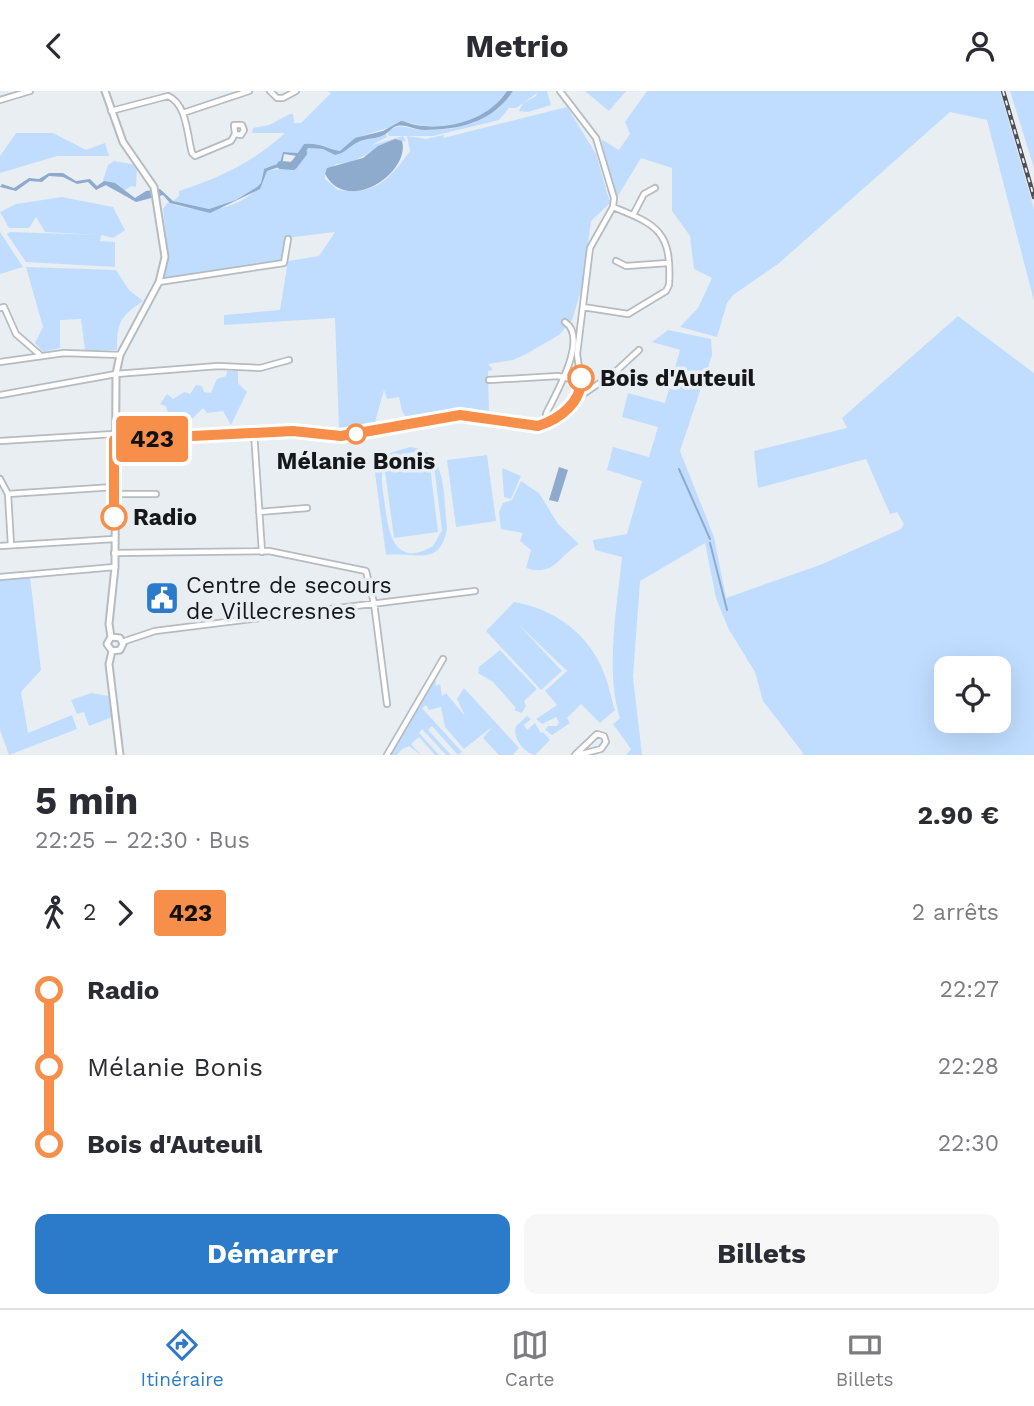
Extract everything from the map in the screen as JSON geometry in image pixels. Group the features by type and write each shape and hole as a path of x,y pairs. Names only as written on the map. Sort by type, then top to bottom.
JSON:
{"street":[{"path":"0,100 30,91"},
{"path":"106,91 123,142 152,183 158,205 166,263 159,282 120,355 117,374 114,437 115,567 109,624 111,637 107,644 112,651 109,664 120,755"},
{"path":"183,113 249,91"},
{"path":"270,91 277,98 284,98 296,91"},
{"path":"560,91 596,138 612,189 613,207 590,248 577,354 582,388 578,398"},
{"path":"112,111 168,96 173,98 183,113 195,156 230,141 235,134"},
{"path":"633,215 644,194 655,188"},
{"path":"583,307 628,314 666,291 669,285 666,246 656,227 613,207"},
{"path":"159,282 284,263 288,239"},
{"path":"616,261 626,265 668,263"},
{"path":"0,308 4,307 16,334 40,355"},
{"path":"546,414 564,376 575,335 572,327 565,322"},
{"path":"0,441 308,431 341,436 460,415 538,426 567,409 639,350"},
{"path":"0,362 40,355 120,355"},
{"path":"0,395 117,374 218,366 260,368 289,360"},
{"path":"571,379 580,370"},
{"path":"489,380 564,376 582,388"},
{"path":"254,432 262,552"},
{"path":"0,479 8,494 11,545"},
{"path":"8,494 114,491 156,494"},
{"path":"259,512 307,508"},
{"path":"0,546 114,539"},
{"path":"114,553 262,552 363,570 369,575 387,704"},
{"path":"0,577 115,567"},
{"path":"122,642 155,631 475,591"},
{"path":"111,637 118,637 122,642"},
{"path":"112,651 120,650 122,642"},
{"path":"387,755 443,659"},
{"path":"595,735 604,736 605,747 577,755 595,735"}],"shaded area":[{"path":"327,91 507,91 489,112 452,126 422,126 407,122 365,135 340,151 304,144 298,153 283,152 280,163 263,171 261,183 257,187 236,200 209,209 173,201 179,196 179,191 236,168 285,133 252,133 253,128 269,125 290,114 293,114 294,123 301,123 331,93"},
{"path":"507,91 513,91 496,110 463,126 424,130 397,126 384,135 361,141 335,155 323,149 308,148 303,157 284,154 282,166 267,171 260,189 210,213 170,203 163,195 136,202 106,185 96,190 88,182 77,184 63,177 49,176 42,182 30,181 16,191 0,187 2,184 14,188 29,178 39,179 49,173 63,173 76,181 90,179 97,186 104,181 115,183 135,198 146,191 160,189 173,201 209,209 236,200 257,187 261,183 264,169 280,163 283,152 298,153 304,144 340,151 355,138 383,131 401,121 423,126 459,123 481,115"},
{"path":"513,91 547,91 551,105 528,112 519,111 523,103 516,108 509,108 499,120 433,136 389,136 387,132 396,127 436,130 474,123 505,102"},
{"path":"585,91 626,91 609,111"},
{"path":"647,91 1000,91 1034,209 1034,301 987,120 950,112 778,264 733,295 727,303 717,337 680,327 698,308 712,278 694,269 690,236 672,211 672,168 641,158 616,199 601,139 619,150 630,134 625,122"},
{"path":"1010,91 1034,91 1034,168"},
{"path":"567,107 596,154 610,203 591,221 582,287 572,320 559,335 526,354 513,360 488,364 493,370 488,371 489,415 449,413 408,421 402,411 399,397 387,399 384,390 373,429 339,429 335,318 224,325 224,315 280,310 288,261 319,256 335,232 285,238 281,261 163,280 168,256 163,209 168,202 197,209 226,207 251,194 267,171 296,166 307,148 323,149 335,155 356,142 386,133 387,137 372,145 403,136 406,141 385,144 356,160 336,164 325,174 325,179 338,190 362,190 381,183 396,169 410,151 407,136 426,139 444,135 443,138"},
{"path":"16,133 53,133 86,150 105,143 109,156 57,156 0,173 0,156"},
{"path":"395,139 402,141 402,153 397,165 376,185 348,191 335,186 325,174 327,168 363,158 378,146"},
{"path":"114,161 137,165 136,187 131,186 121,193 106,186 103,180 108,165"},
{"path":"62,197 113,207 125,230 113,238 101,235 100,241 115,242 115,267 26,262 7,234 10,232 99,235 45,232 36,217 29,228 9,228 0,212 16,204"},
{"path":"0,232 23,267 0,274"},
{"path":"26,267 116,270 129,290 143,301 121,321 117,350 85,350 81,319 60,320 60,348 43,352 35,343 43,327"},
{"path":"958,316 1034,373 1034,755 801,755 803,753 763,701 755,672 728,628 716,598 705,543 640,581 633,677 642,755 626,755 631,749 613,724 620,718 613,680 613,660 622,557 595,550 593,540 627,534 642,481 607,470 613,447 649,457 658,427 622,417 628,393 665,403 680,350 652,342 668,330 711,339 712,355 680,451 714,537 726,598 820,565 901,529 904,524 897,512 890,514 866,459 758,488 754,451 847,428 842,418"},
{"path":"227,371 238,371 238,383 247,392 231,425 223,411 207,413 203,408 192,419 169,418 166,406 160,404 167,394 173,399 184,392 190,394 196,385 202,386 204,392 211,393 217,379 226,376"},
{"path":"410,447 423,450 438,466 444,490 447,528 444,541 432,554 386,555 373,458","holes":["413,452 423,455 434,466 442,530 433,546 410,553 402,551 392,537 382,476 388,458"]},
{"path":"487,455 496,521 456,527 447,460"},
{"path":"430,466 438,532 394,538 385,471"},
{"path":"559,467 568,470 558,502 549,500"},
{"path":"502,468 521,476 511,499 504,497"},
{"path":"521,481 539,493 558,524 579,544 550,568 526,568 531,550 520,541 523,533 501,529 499,512 503,503 512,500"},
{"path":"30,577 41,670 21,692 28,733 72,715 77,729 9,755 0,730 0,579"},
{"path":"514,602 529,605 557,617 569,625 589,646 604,673 615,710 600,723 581,704 567,718 570,723 552,735 545,730 548,726 557,726 559,722 556,717 542,724 536,719 557,705 545,691 567,671 518,624 562,671 541,690 486,631"},
{"path":"500,650 537,689 524,701 526,706 522,713 514,710 516,708 493,682 478,673 479,667"},
{"path":"435,678 436,686 440,684 442,696 446,693 465,716 457,699 464,688 519,748 513,755 499,755 483,738 492,727 464,749 445,727 441,707 429,710 426,705 422,708 462,752 458,755 432,726 428,730 451,755 446,755 422,729 419,733 439,755 435,755 419,737 411,744 421,755 409,746 397,755 389,755"},
{"path":"91,693 109,696 112,717 89,726 84,712 77,714 71,700"},
{"path":"527,716 531,719 524,725 527,730 535,723 541,733 550,740 535,755 523,748 516,735 516,726"}],"waterway":[{"path":"281,165 293,166 303,153"},
{"path":"679,469 710,539"},
{"path":"710,543 727,610"}],"railway":[{"path":"1003,91 1034,197"}],"bus line":[{"name":"423","path":"114,517 114,440 293,431 341,436 386,430 428,418 460,415 538,426 575,402 582,388 581,378"}],"place":[{"name":"Bois d'Auteuil","path":"581,378"},
{"name":"Mélanie Bonis","path":"356,434"},
{"name":"Radio","path":"114,517"},
{"name":"Centre de secours de Villecresnes","path":"162,598"}]}
